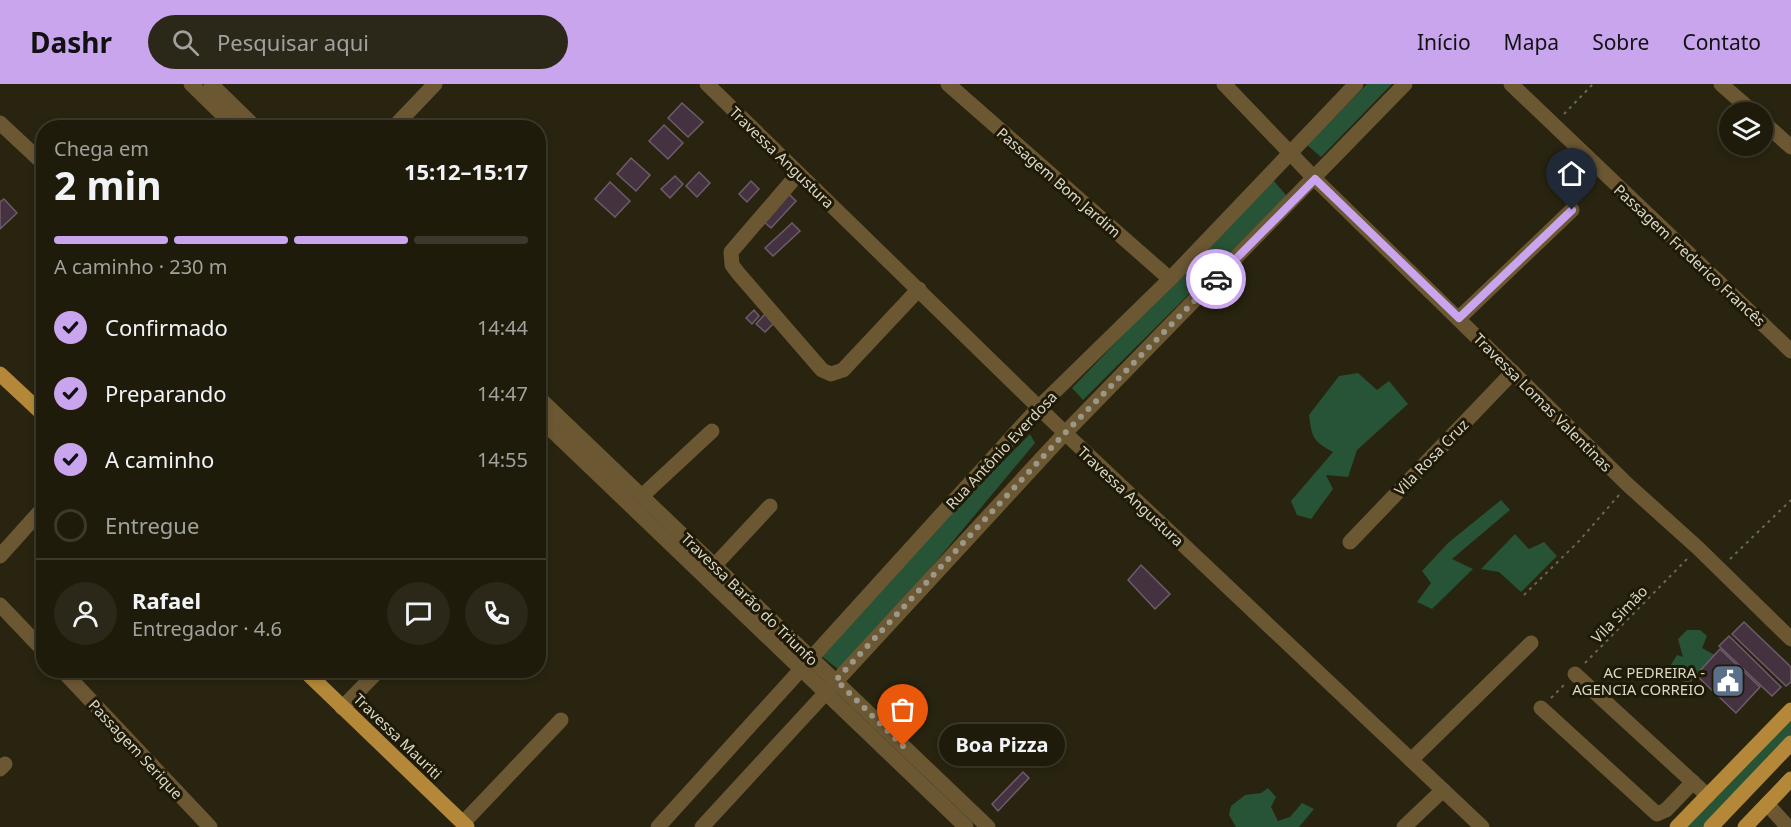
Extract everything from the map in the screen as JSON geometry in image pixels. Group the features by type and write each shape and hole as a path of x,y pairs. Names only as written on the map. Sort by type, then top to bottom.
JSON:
{"main road":[{"path":"0,374 36,408"},
{"name":"Travessa Mauriti","path":"312,678 465,825"},
{"path":"1677,827 1791,710"},
{"path":"1711,827 1791,743"},
{"path":"1745,827 1791,780"}],"street":[{"path":"191,84 228,120"},
{"path":"211,84 248,120"},
{"path":"401,120 435,84"},
{"name":"Travessa Angustura","path":"707,84 1065,433 1482,827"},
{"name":"Passagem Bom Jardim","path":"948,84 1170,279"},
{"name":"Travessa Lomas Valentinas","path":"1224,84 1288,153 1791,639"},
{"name":"Rua Antônio Everdosa","path":"658,827 1038,407 1170,279 1356,84"},
{"path":"702,827 1065,433 1315,179 1405,84"},
{"name":"Passagem Frederico Francês","path":"1511,84 1791,351"},
{"path":"1722,84 1742,102"},
{"path":"0,123 36,157"},
{"path":"1773,131 1791,147"},
{"path":"798,174 731,252 732,265 822,370 831,374 843,370 919,289"},
{"path":"1459,318 1572,210"},
{"name":"Vila Rosa Cruz","path":"1350,542 1513,372"},
{"name":"Travessa Barão do Triunfo","path":"546,407 579,446 805,662 836,680 988,827"},
{"name":"Travessa Barão do Triunfo","path":"546,423 642,496 715,566 805,662 824,692 966,827"},
{"path":"642,496 712,430"},
{"path":"715,566 770,506"},
{"path":"0,556 36,516"},
{"path":"0,605 36,643"},
{"path":"1411,760 1531,643"},
{"path":"1575,674 1708,796"},
{"name":"Passagem Serique","path":"70,678 210,827"},
{"path":"342,708 371,678"},
{"path":"1541,708 1657,814 1666,810 1693,782"},
{"path":"465,825 561,720"},
{"path":"1404,827 1443,790"},
{"path":"1767,804 1788,827"}],"path":[{"path":"1554,125 1593,84"},
{"path":"1524,595 1579,541 1616,499"},
{"path":"1732,557 1791,500"},
{"name":"Vila Simão","path":"1541,708 1686,560"}],"green space":[{"path":"1367,84 1392,84 1321,157 1307,145"},
{"path":"1273,180 1287,196 1083,400 1072,388"},
{"path":"1358,373 1377,390 1389,381 1408,404 1357,450 1348,477 1326,475 1333,489 1311,519 1297,515 1291,501 1333,452 1317,442 1311,429 1309,415 1339,376"},
{"path":"1030,434 1035,443 843,673 815,651"},
{"path":"1501,500 1510,510 1452,559 1473,569 1432,609 1417,602 1431,583 1422,571 1448,543"},
{"path":"1515,534 1529,549 1544,542 1557,556 1521,592 1499,572 1481,569"},
{"path":"1687,630 1700,630 1707,636 1702,648 1715,655 1688,685 1669,668 1677,655 1683,657 1678,639"},
{"path":"1791,716 1791,737 1704,827 1685,827"},
{"path":"1268,788 1276,797 1271,807 1278,821 1290,817 1302,803 1314,809 1299,827 1236,827 1229,815 1231,806 1245,795 1261,793"}],"building":[{"path":"682,103 703,122 688,137 668,118"},
{"path":"664,125 683,143 668,159 649,141"},
{"path":"631,158 650,175 636,191 617,174"},
{"path":"699,172 710,183 697,197 686,186"},
{"path":"675,176 683,184 670,198 661,189"},
{"path":"751,181 759,189 747,202 739,194"},
{"path":"610,182 630,201 615,217 595,199"},
{"path":"789,194 796,201 771,228 763,221"},
{"path":"4,199 17,213 0,229 0,202"},
{"path":"792,223 800,231 773,256 765,248"},
{"path":"754,310 759,316 752,324 746,318"},
{"path":"766,313 776,321 765,332 756,324"},
{"path":"1141,565 1170,594 1155,609 1128,580"},
{"path":"1744,622 1791,667 1791,682 1786,686 1732,634"},
{"path":"1729,636 1781,687 1772,696 1719,646"},
{"name":"AC PEDREIRA - AGENCIA CORREIO","path":"1720,649 1760,687 1736,713 1696,675"},
{"path":"1023,772 1029,778 998,811 992,804"}],"way so far":[{"path":"903,746 836,680 1065,433 1216,279"}],"place":[{"name":"AC PEDREIRA - AGENCIA CORREIO","path":"1728,681"},
{"name":"Boa Pizza","path":"903,746"}],"route":[{"path":"1216,279 1315,179 1459,318 1572,210"}]}
